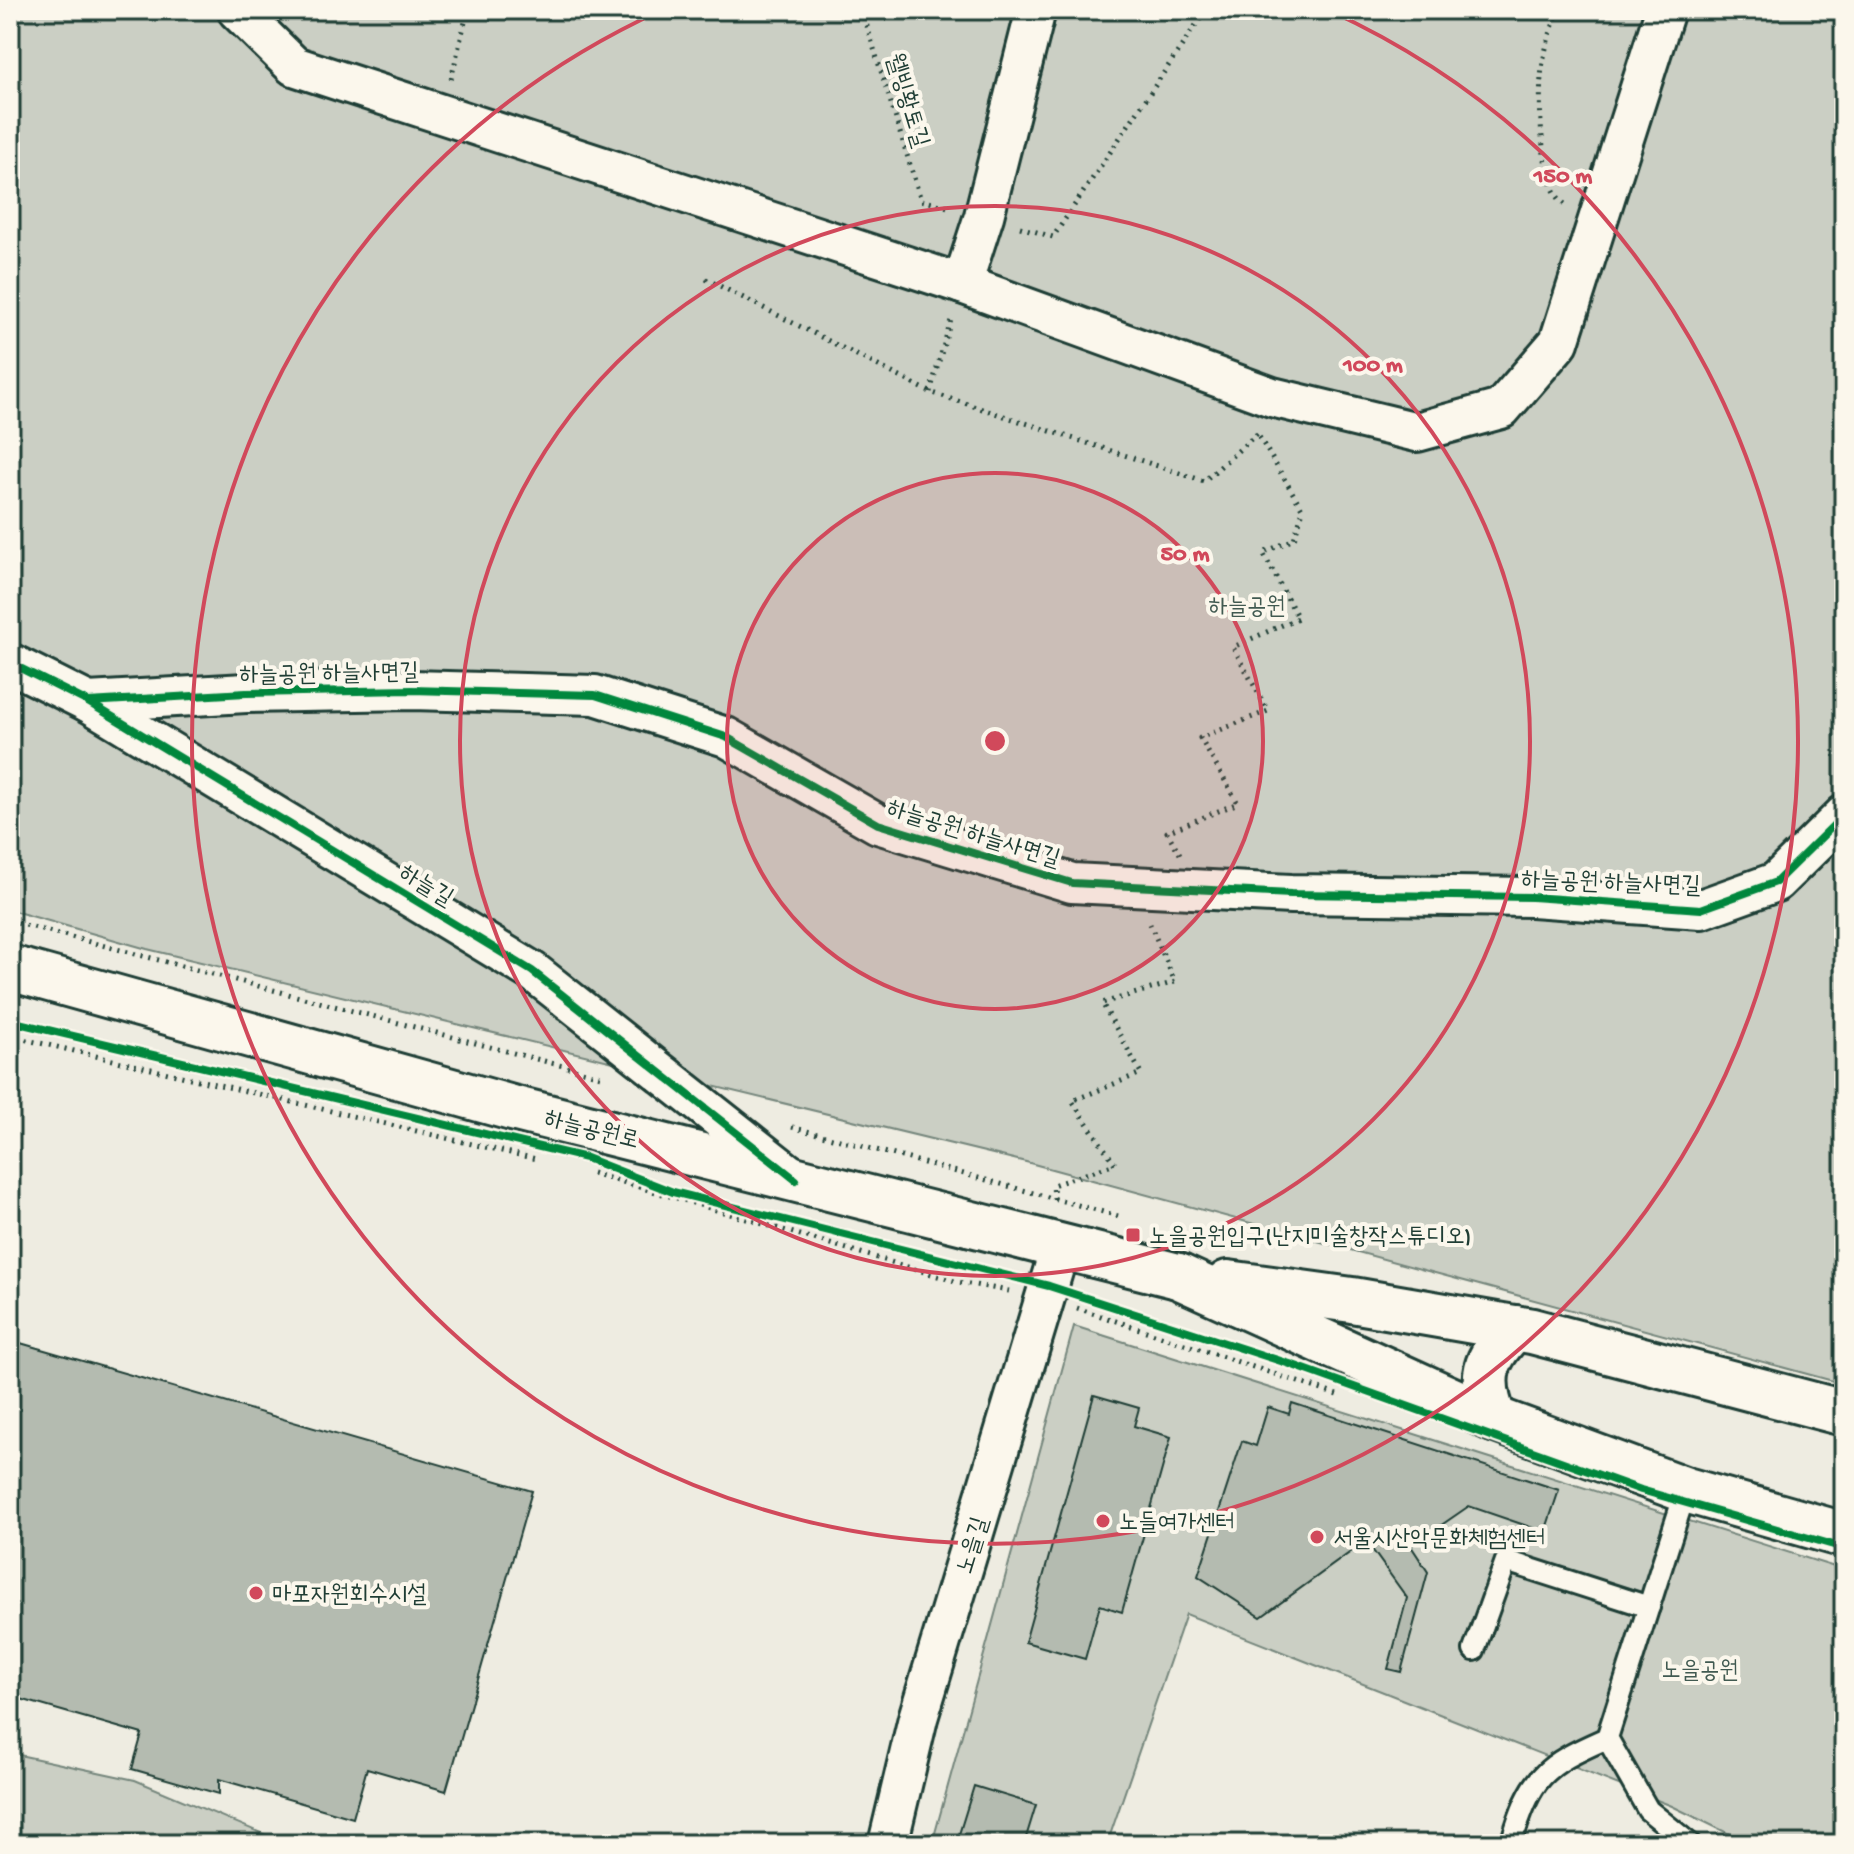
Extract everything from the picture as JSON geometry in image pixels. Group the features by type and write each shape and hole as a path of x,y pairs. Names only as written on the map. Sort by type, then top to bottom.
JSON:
{"main road":[{"name":"하늘공원로","path":"11,971 512,1108 1178,1276"},
{"path":"1178,1276 1352,1300 1515,1328 1844,1413"},
{"path":"1178,1276 1494,1419 1686,1490 1844,1535"},
{"path":"1494,1419 1485,1395 1490,1356 1515,1328"}],"street":[{"path":"237,10 294,66 962,284 1272,397 1417,432 1501,409 1559,342 1665,10"},
{"path":"962,284 984,216 1036,10"},
{"name":"하늘길","path":"10,663 88,702 532,971 796,1180"},
{"name":"하늘공원 하늘사면길","path":"88,702 246,693 412,690 595,695 726,737 878,824 1072,883 1291,894 1532,897 1701,909 1776,882 1844,815"},
{"name":"노을길","path":"888,1844 918,1718 1060,1248"}],"lane":[{"path":"1511,1844 1521,1809 1543,1772 1607,1738 1686,1490"},
{"path":"1474,1650 1506,1561 1649,1607"},
{"path":"1607,1738 1648,1810 1690,1844"}],"path":[{"path":"442,114 468,10"},
{"path":"984,216 1053,237 1206,10"},
{"path":"1559,10 1551,28 1541,77 1542,134 1549,182 1561,202 1599,216"},
{"path":"706,279 930,392 1204,481 1258,435 1272,397"},
{"path":"930,392 962,284"},
{"path":"1202,890 1167,832 1238,803 1200,738 1268,711 1233,647 1298,618 1263,553 1294,539 1303,510 1258,435"},
{"path":"786,1126 1054,1199 1053,1185 1115,1164 1072,1101 1141,1073 1102,1003 1175,982 1148,920"},
{"path":"10,921 604,1076"},
{"path":"10,1036 545,1161"},
{"path":"578,1168 958,1282 1046,1297 1347,1398"},
{"path":"615,1170 673,1192 807,1226"}],"green space":[{"name":"하늘공원","path":"10,10 1844,10 1844,1384 1026,1162 147,949 10,910"},
{"name":"노을공원","path":"1074,1326 1844,1570 1844,1844 1750,1844 1672,1806 1186,1614 1107,1844 932,1844"},
{"path":"10,1753 135,1780 287,1844 10,1844"}],"building":[{"name":"마포자원회수시설","path":"10,1340 532,1491 446,1791 367,1768 353,1818 219,1779 219,1794 132,1769 142,1734 10,1696"},
{"name":"노들여가센터","path":"1094,1395 1139,1408 1134,1426 1171,1437 1122,1612 1100,1605 1085,1659 1025,1642"},
{"name":"서울시산악문화체험센터","path":"1292,1403 1559,1490 1545,1532 1469,1506 1411,1546 1428,1572 1401,1672 1388,1669 1407,1598 1366,1541 1261,1617 1198,1576 1242,1441 1256,1446 1268,1407 1289,1414"},
{"path":"974,1786 1036,1805 1024,1844 956,1844"}],"cycle path":[{"path":"10,663 88,702 532,971 796,1180"},
{"path":"88,702 246,693 412,690 595,695 726,737 878,824 1072,883 1291,894 1532,897 1701,909 1776,882 1844,815"},
{"path":"10,1021 586,1158 673,1192 1049,1286 1290,1364 1641,1490 1844,1548"}],"place":[{"name":"노을공원입구(난지미술창작스튜디오)","path":"1133,1235"},
{"name":"노들여가센터","path":"1103,1521"},
{"name":"서울시산악문화체험센터","path":"1317,1537"},
{"name":"마포자원회수시설","path":"256,1593"}]}
